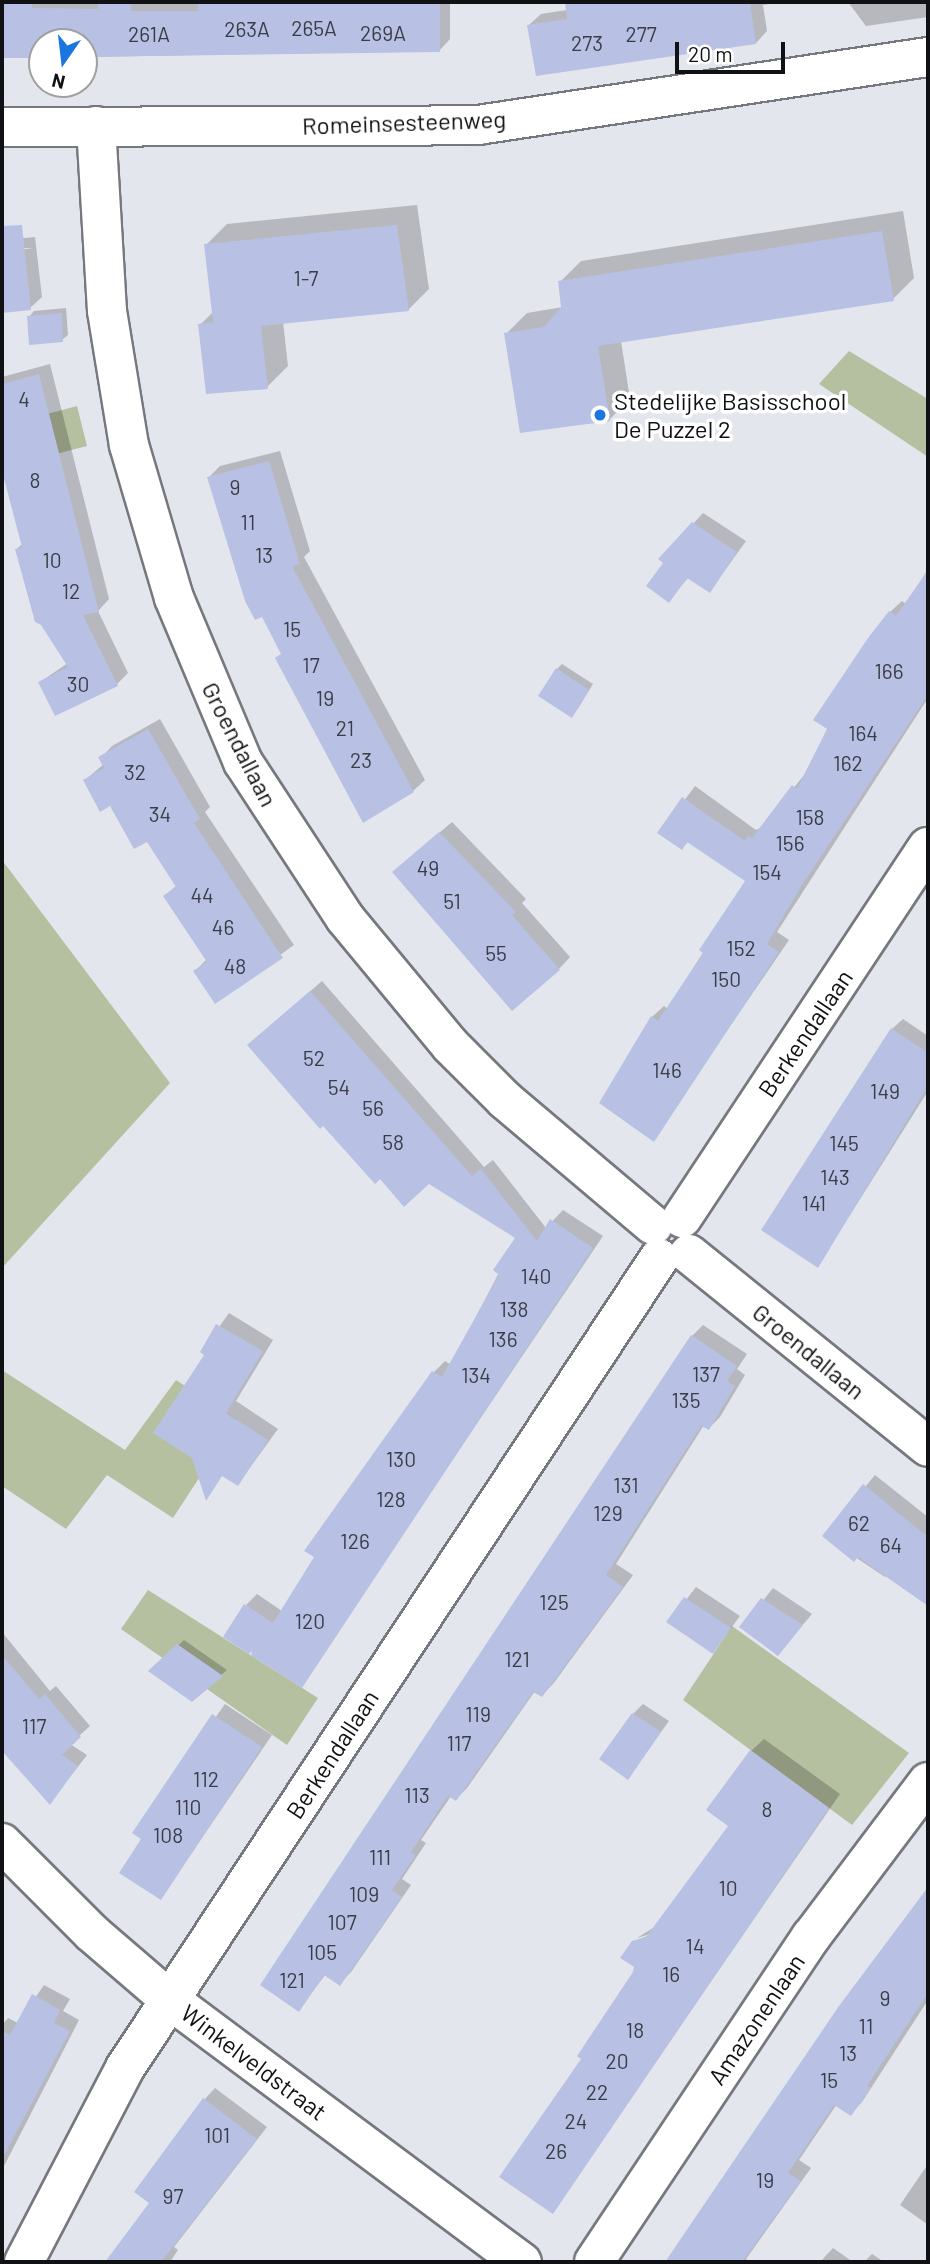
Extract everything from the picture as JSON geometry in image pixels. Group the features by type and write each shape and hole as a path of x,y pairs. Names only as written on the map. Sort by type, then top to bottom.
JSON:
{"street":[{"name":"Romeinsesteenweg","path":"2,127 478,124 928,57"},
{"name":"Groendallaan","path":"96,126 107,311 129,445 173,597 243,762 345,918 450,1045 505,1100 671,1239 928,1447"},
{"name":"Berkendallaan","path":"24,2262 98,2115 170,2000 928,848"},
{"name":"Amazonenlaan","path":"594,2262 811,1937 928,1782"},
{"name":"Winkelveldstraat","path":"2,1843 92,1933 170,2000 522,2262"}],"green space":[{"path":"849,351 928,399 928,457 819,384"},
{"path":"77,406 87,446 2,468 2,426"},
{"path":"2,860 170,1083 2,1268"},
{"path":"2,1370 125,1450 176,1380 237,1420 173,1518 107,1475 66,1529 2,1486"},
{"path":"148,1590 318,1698 287,1745 121,1629"},
{"path":"732,1626 909,1753 852,1825 683,1700"}],"building":[{"path":"2,2 32,2 32,8 98,9 98,2 131,2 131,11 198,11 198,2 440,2 440,52 98,57 98,28 28,28 28,58 2,58"},
{"path":"565,2 750,2 756,44 536,76 527,25 567,19"},
{"path":"22,225 31,310 2,313 2,226"},
{"path":"397,225 409,311 261,326 268,389 206,394 198,324 213,322 204,244"},
{"path":"882,231 894,301 598,346 610,421 520,433 504,333 544,327 561,307 558,281"},
{"path":"62,313 63,342 29,345 27,316"},
{"path":"39,374 99,612 83,615 118,686 55,716 38,682 68,667 41,625 35,622 15,549 22,547 2,471 2,384"},
{"path":"269,461 300,564 292,566 414,792 363,823 275,658 281,654 262,617 255,620 245,601 207,477"},
{"path":"692,522 737,552 710,593 687,578 669,603 646,586 663,563 658,559"},
{"path":"928,570 928,695 802,885 767,944 779,952 654,1142 599,1103 651,1016 658,1021 703,953 699,950 745,881 687,842 682,850 657,833 682,797 745,841 748,835 752,838 792,785 797,789 827,729 813,720 868,638 889,611 896,616"},
{"path":"556,668 589,690 572,718 538,696"},
{"path":"148,729 200,819 194,823 283,958 215,1004 193,971 207,962 163,896 176,887 147,842 134,849 110,806 100,812 83,780 104,768 98,757"},
{"path":"439,832 516,912 512,915 560,970 512,1011 392,872"},
{"path":"310,991 472,1176 481,1169 537,1241 550,1219 593,1248 302,1688 251,1655 252,1651 249,1654 223,1637 244,1604 273,1623 314,1557 304,1551 432,1371 442,1377 499,1275 493,1270 515,1238 429,1184 404,1207 380,1179 375,1184 323,1126 320,1129 247,1045"},
{"path":"891,1028 928,1053 928,1086 818,1268 761,1230"},
{"path":"216,1324 263,1351 226,1413 268,1440 238,1486 222,1476 206,1501 192,1458 153,1433 204,1355 200,1352"},
{"path":"691,1335 737,1366 727,1381 735,1386 709,1430 701,1426 606,1575 623,1587 542,1697 533,1692 456,1801 448,1796 411,1852 416,1855 392,1890 402,1897 340,1986 324,1975 299,2012 260,1985"},
{"path":"863,1484 928,1537 928,1606 858,1557 854,1562 822,1536"},
{"path":"684,1597 731,1628 713,1654 666,1622"},
{"path":"761,1598 803,1625 778,1656 739,1627"},
{"path":"177,1644 223,1676 192,1702 148,1671"},
{"path":"2,1655 39,1699 45,1694 81,1737 62,1755 78,1766 50,1805 2,1751"},
{"path":"632,1713 661,1732 628,1780 599,1759"},
{"path":"212,1714 262,1747 161,1900 119,1873 141,1839 132,1833"},
{"path":"750,1750 829,1808 553,2214 499,2177 581,2059 577,2056 633,1972 634,1967 620,1958 632,1941 646,1937 728,1826 706,1810"},
{"path":"928,1887 928,1993 867,2086 871,2088 851,2116 834,2105 788,2173 801,2181 742,2262 665,2262 839,2006"},
{"path":"32,1994 60,2010 54,2023 70,2031 2,2159 2,2031 10,2035"},
{"path":"203,2098 257,2139 161,2262 105,2262 149,2203 134,2192"}],"place":[{"name":"Stedelijke Basisschool De Puzzel 2","path":"600,415"}]}
